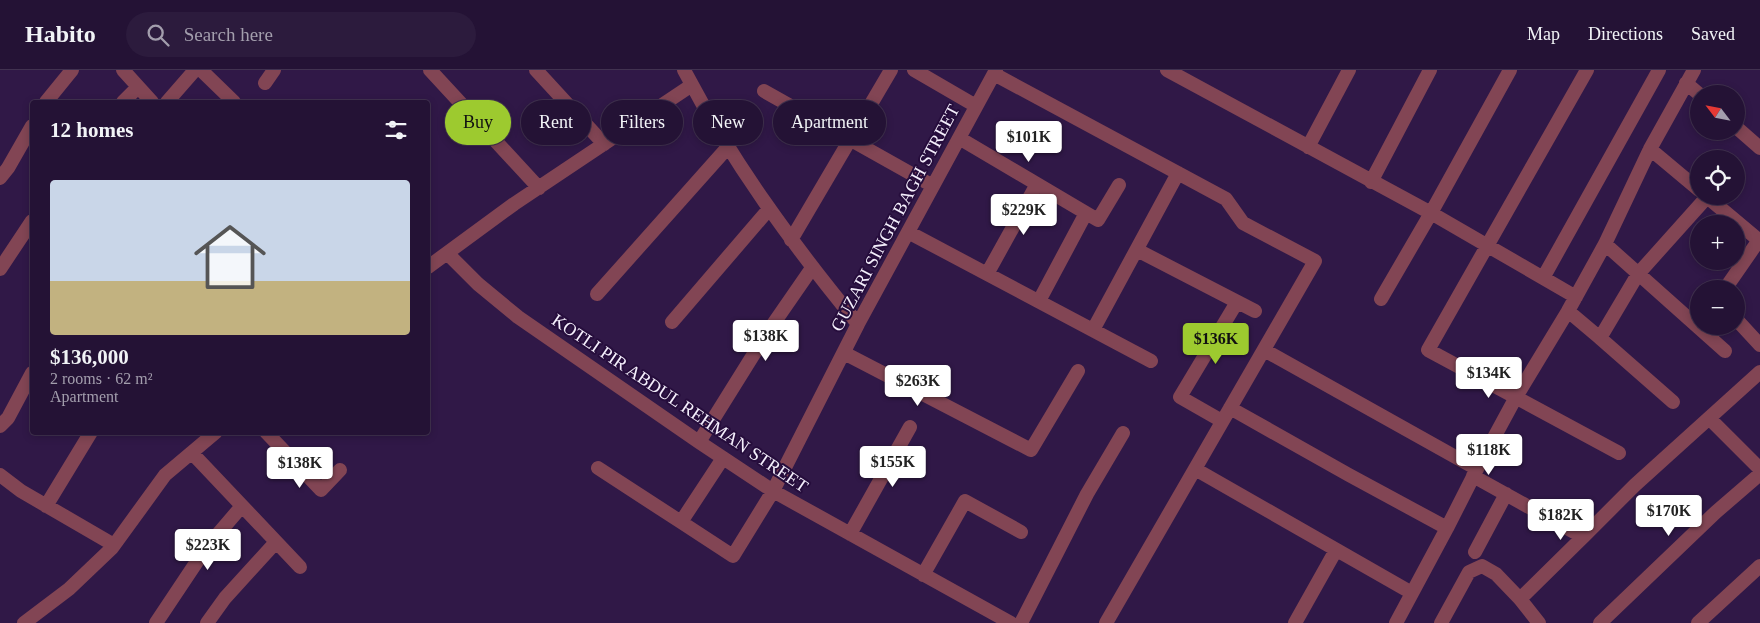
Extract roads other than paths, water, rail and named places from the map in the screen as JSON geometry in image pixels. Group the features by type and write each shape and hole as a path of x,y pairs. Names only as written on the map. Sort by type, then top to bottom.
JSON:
{"street":[{"path":"48,100 72,70"},
{"path":"123,70 150,100"},
{"path":"169,100 195,70"},
{"path":"201,70 232,100"},
{"path":"265,83 274,70"},
{"path":"430,70 539,188"},
{"path":"536,70 601,141"},
{"path":"684,70 728,148 769,208 812,268 858,324"},
{"path":"874,100 891,70"},
{"path":"914,70 976,106"},
{"path":"1167,70 1431,213 1576,297"},
{"path":"1371,182 1430,70"},
{"path":"1381,299 1510,70"},
{"path":"1588,70 1428,350 1619,453"},
{"path":"1544,278 1659,70"},
{"path":"1396,623 1516,397 1568,311 1605,244 1650,149 1694,70"},
{"path":"1308,147 1348,71"},
{"path":"995,72 1226,199 1243,223 1315,261 1106,623"},
{"name":"GUZARI SINGH BAGH STREET","path":"681,522 733,556 772,491 858,324 995,72"},
{"path":"1686,83 1690,86"},
{"path":"670,100 692,85"},
{"path":"125,100 138,87"},
{"path":"764,91 780,100"},
{"path":"0,178 8,168 30,130"},
{"path":"1745,133 1758,142"},
{"path":"959,138 1098,220 1119,185"},
{"path":"430,266 603,145"},
{"path":"791,240 848,145"},
{"path":"860,145 933,186"},
{"path":"597,294 728,148"},
{"path":"1650,149 1690,183"},
{"path":"1093,330 1178,174"},
{"path":"987,274 1037,184"},
{"path":"1600,338 1638,274 1696,205"},
{"path":"1716,205 1760,241 1732,280"},
{"path":"672,322 769,208"},
{"path":"1039,301 1086,213"},
{"path":"0,269 30,224"},
{"path":"908,232 1151,362"},
{"path":"1605,244 1725,351"},
{"path":"1137,250 1255,312"},
{"name":"KOTLI PIR ABDUL REHMAN STREET","path":"447,253 478,284 518,317 772,491 1011,623"},
{"path":"699,442 767,333 812,268"},
{"path":"1222,421 1180,397 1237,302"},
{"path":"1568,311 1673,402"},
{"path":"1745,328 1760,345"},
{"path":"1264,350 1475,472 1506,494 1583,536"},
{"path":"844,353 1031,450 1078,371"},
{"path":"1520,599 1635,485 1760,372"},
{"path":"0,426 8,418 30,377"},
{"path":"1230,408 1447,528"},
{"path":"1709,418 1760,469"},
{"path":"850,534 910,427"},
{"path":"1021,623 1087,494 1123,433"},
{"path":"46,506 89,435"},
{"path":"24,623 69,589 114,545 165,475 213,435"},
{"path":"269,435 321,490 340,470"},
{"path":"192,453 300,567"},
{"path":"598,468 681,522 723,458"},
{"path":"1195,468 1412,593"},
{"path":"1600,623 1716,512 1760,474"},
{"path":"0,475 21,492 114,545"},
{"path":"1475,552 1506,494"},
{"path":"923,575 965,501 1021,532"},
{"path":"156,623 206,548 242,506"},
{"path":"207,623 225,598 276,542"},
{"path":"1296,623 1336,550"},
{"path":"1441,623 1469,572 1482,566 1496,574 1520,599 1531,620"},
{"path":"1698,623 1760,566"}]}
